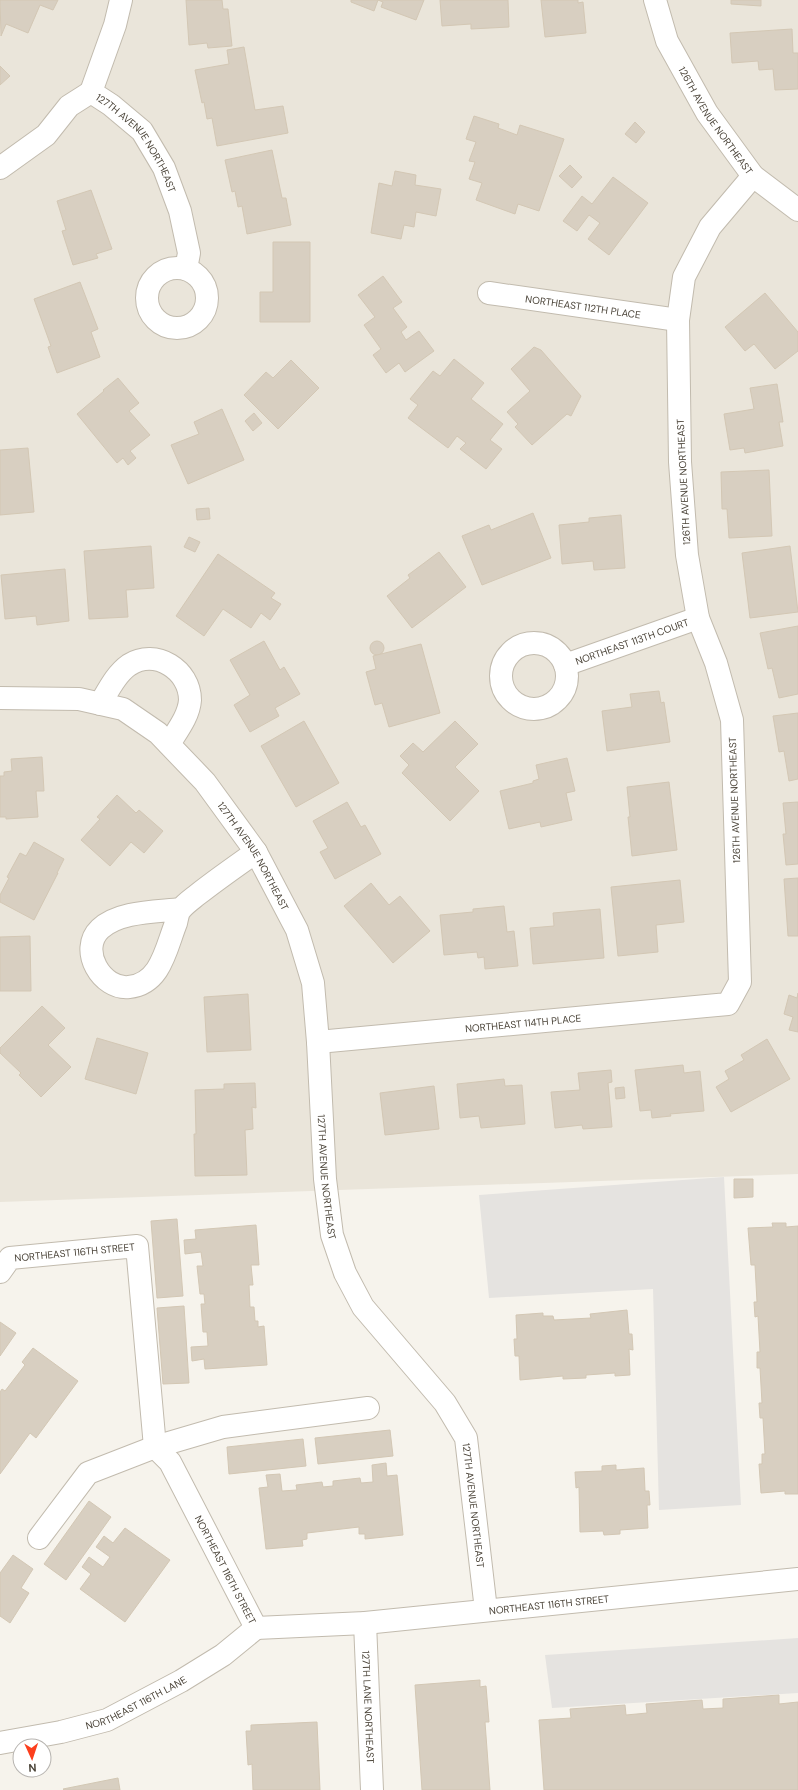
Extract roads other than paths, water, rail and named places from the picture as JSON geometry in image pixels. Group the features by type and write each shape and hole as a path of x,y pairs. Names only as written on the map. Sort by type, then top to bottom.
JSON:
{"street":[{"name":"127TH AVENUE NORTHEAST","path":"121,0 115,25 91,92 111,105 142,131 164,168 180,212 189,253 186,269"},
{"name":"126TH AVENUE NORTHEAST","path":"655,0 667,41 707,113 753,176 710,227 684,277 678,320 680,462 687,555 698,618 716,663 732,720 740,982 728,1004"},
{"path":"0,168 46,135 69,106 91,92"},
{"path":"753,176 798,210"},
{"name":"NORTHEAST 112TH PLACE","path":"489,293 678,320"},
{"name":"NORTHEAST 113TH COURT","path":"565,665 698,618"},
{"path":"100,704 121,671 130,664 151,659 171,665 179,672 185,681 189,691 190,702 187,713 163,739"},
{"name":"127TH AVENUE NORTHEAST","path":"0,698 79,699 123,710 163,739 204,782 256,852 297,930 313,983 318,1042 325,1179 332,1235 345,1273 362,1307 446,1403 466,1438 486,1610"},
{"path":"181,909 256,852"},
{"name":"NORTHEAST 114TH PLACE","path":"318,1042 728,1004"},
{"name":"NORTHEAST 116TH STREET","path":"0,1272 10,1258 137,1246 155,1447 170,1462 256,1628 365,1623 798,1579"},
{"path":"39,1538 88,1473 155,1447 223,1427 368,1408"},
{"name":"127TH LANE NORTHEAST","path":"365,1623 372,1790"},
{"name":"NORTHEAST 116TH LANE","path":"0,1743 61,1732 107,1720 187,1677 223,1655 256,1628"}]}
